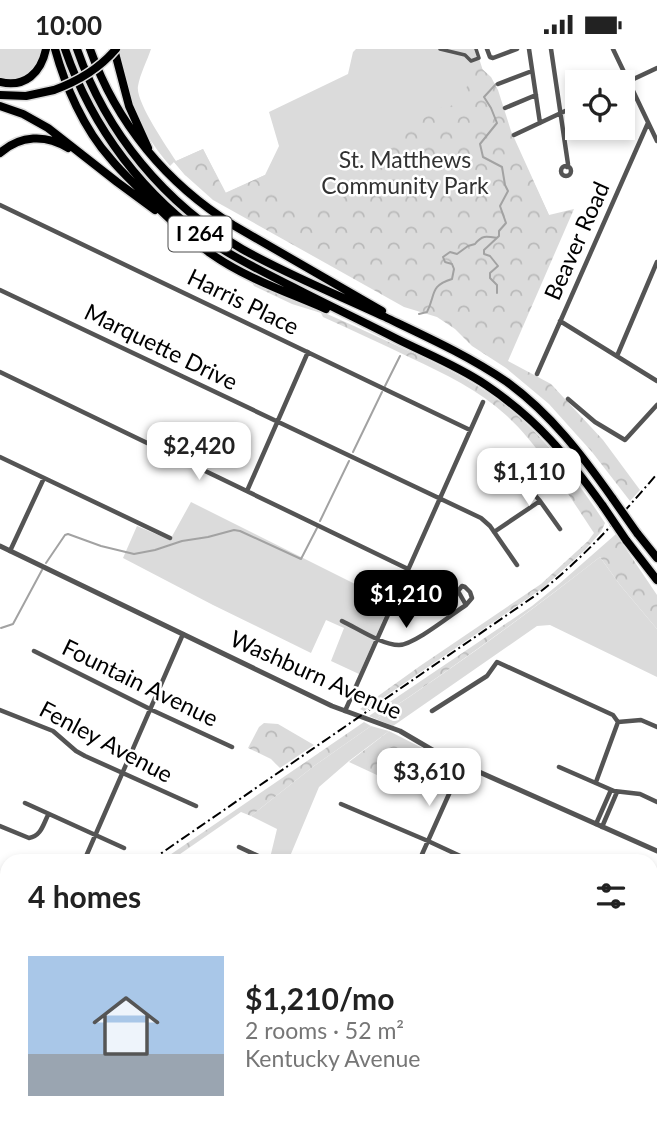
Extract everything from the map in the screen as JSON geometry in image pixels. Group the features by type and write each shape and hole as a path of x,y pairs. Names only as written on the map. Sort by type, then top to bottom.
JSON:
{"highway":[{"path":"0,82 17,83 32,76 42,64 46,49"},
{"path":"55,49 68,88 98,143 164,214 209,253 269,285 405,343"},
{"name":"I 264","path":"65,49 79,84 107,136 138,176 170,209 212,243 247,264 475,378 519,409 564,453 657,582"},
{"name":"I 264","path":"76,49 102,106 122,138 153,177 195,217 258,258 420,333 478,363 508,384 549,417 574,446 657,558"},
{"path":"90,49 113,101 132,131 177,183 217,215 420,333"},
{"path":"115,49 130,106 152,157"},
{"path":"0,95 26,96 54,90 79,80 102,64 115,49"},
{"path":"0,106 40,122 151,208 164,214"},
{"path":"0,153 20,141 43,138 64,145 92,163"}],"street":[{"path":"440,49 465,55 471,61 479,58 476,49"},
{"path":"487,49 493,58 517,49"},
{"path":"528,49 540,123"},
{"path":"551,49 567,167"},
{"path":"613,49 621,70"},
{"path":"635,78 657,68"},
{"path":"499,83 532,71"},
{"path":"505,108 536,95"},
{"path":"635,99 657,141"},
{"path":"514,135 565,111"},
{"name":"Beaver Road","path":"537,374 648,123"},
{"name":"Harris Place","path":"0,205 470,430"},
{"path":"617,356 657,262"},
{"name":"Marquette Drive","path":"0,290 481,518 495,532 517,565"},
{"path":"560,321 657,381"},
{"path":"247,491 308,352"},
{"path":"0,372 408,569"},
{"path":"569,399 595,422 625,440 657,405"},
{"path":"345,711 483,402"},
{"path":"0,457 170,538"},
{"path":"515,472 560,529"},
{"path":"10,551 44,478"},
{"path":"495,532 540,501"},
{"name":"Washburn Avenue","path":"0,546 332,706 400,731 438,754 657,851"},
{"path":"342,621 394,644 405,644 466,604"},
{"path":"87,854 183,634"},
{"name":"Fountain Avenue","path":"34,651 232,747"},
{"path":"432,712 487,676 498,662 612,715 618,722"},
{"name":"Fenley Avenue","path":"0,710 54,730 80,753 196,806"},
{"path":"618,722 641,720 657,727"},
{"path":"596,782 618,722"},
{"path":"422,854 462,765"},
{"path":"559,767 614,791 640,795 657,802"},
{"path":"599,825 614,791"},
{"path":"25,803 124,848"},
{"path":"341,804 456,854"},
{"path":"0,826 32,838 40,833 48,815"},
{"path":"239,847 254,854"}],"green space":[{"path":"0,49 43,49 28,75 9,80 0,79"},
{"name":"St. Matthews Community Park","path":"117,49 151,49 138,86 146,113 176,161 203,149 226,193 265,175 279,146 269,112 348,74 356,49 476,49 485,77 554,226 447,318 185,175 174,162 170,166 146,134 133,107 125,86"},
{"name":"St. Matthews Community Park","path":"480,67 491,77 498,90 511,131 549,215 574,209 508,361 551,384 603,440 640,490 630,501 592,452 549,404 506,368 472,346 455,329 437,317 404,307 213,200 174,162 203,149 225,193 265,175 297,206 318,209 332,206 369,178 385,154 420,121 438,107 448,107 462,101 472,71"},
{"path":"252,282 418,355 488,393 517,415 545,443 571,474 605,523 601,532 585,550 543,588 364,711 360,709 541,584 594,533 531,442 507,416 485,398 436,370 323,317 321,313 292,304 254,286"},
{"path":"191,502 391,602 359,674 331,661 344,628 326,620 311,653 123,558 137,526 170,540"},
{"path":"616,534 657,595 657,629 600,557 433,680 376,719 369,716 532,606"},
{"path":"600,557 657,629 657,677 550,625 537,626 393,726 376,719 490,640"},
{"path":"364,722 371,726 314,766 251,816 241,812 180,854 171,854"},
{"path":"264,723 278,724 314,745 280,768 271,759 248,748"},
{"path":"371,726 389,731 319,787 291,854 271,854 277,829 251,816 314,766"},
{"path":"389,731 426,750 404,767 392,782 349,762"}],"waterway":[{"path":"496,84 484,97 497,123 480,144 483,157 502,167 508,191 500,206 506,223 499,231 499,236 484,250 484,254 490,256 498,266 490,273 490,278 497,285 497,293"},
{"path":"419,314 427,312 436,288 452,279 452,264 445,262 443,257 450,252 457,254 482,238 497,238"},
{"path":"385,386 400,356"},
{"path":"353,452 382,392"},
{"path":"320,521 349,461"},
{"path":"46,563 68,534 134,554 234,530 301,559 317,528"},
{"path":"1,628 13,624 42,570"}],"railway":[{"path":"160,854 553,582 614,522 657,474"}]}
